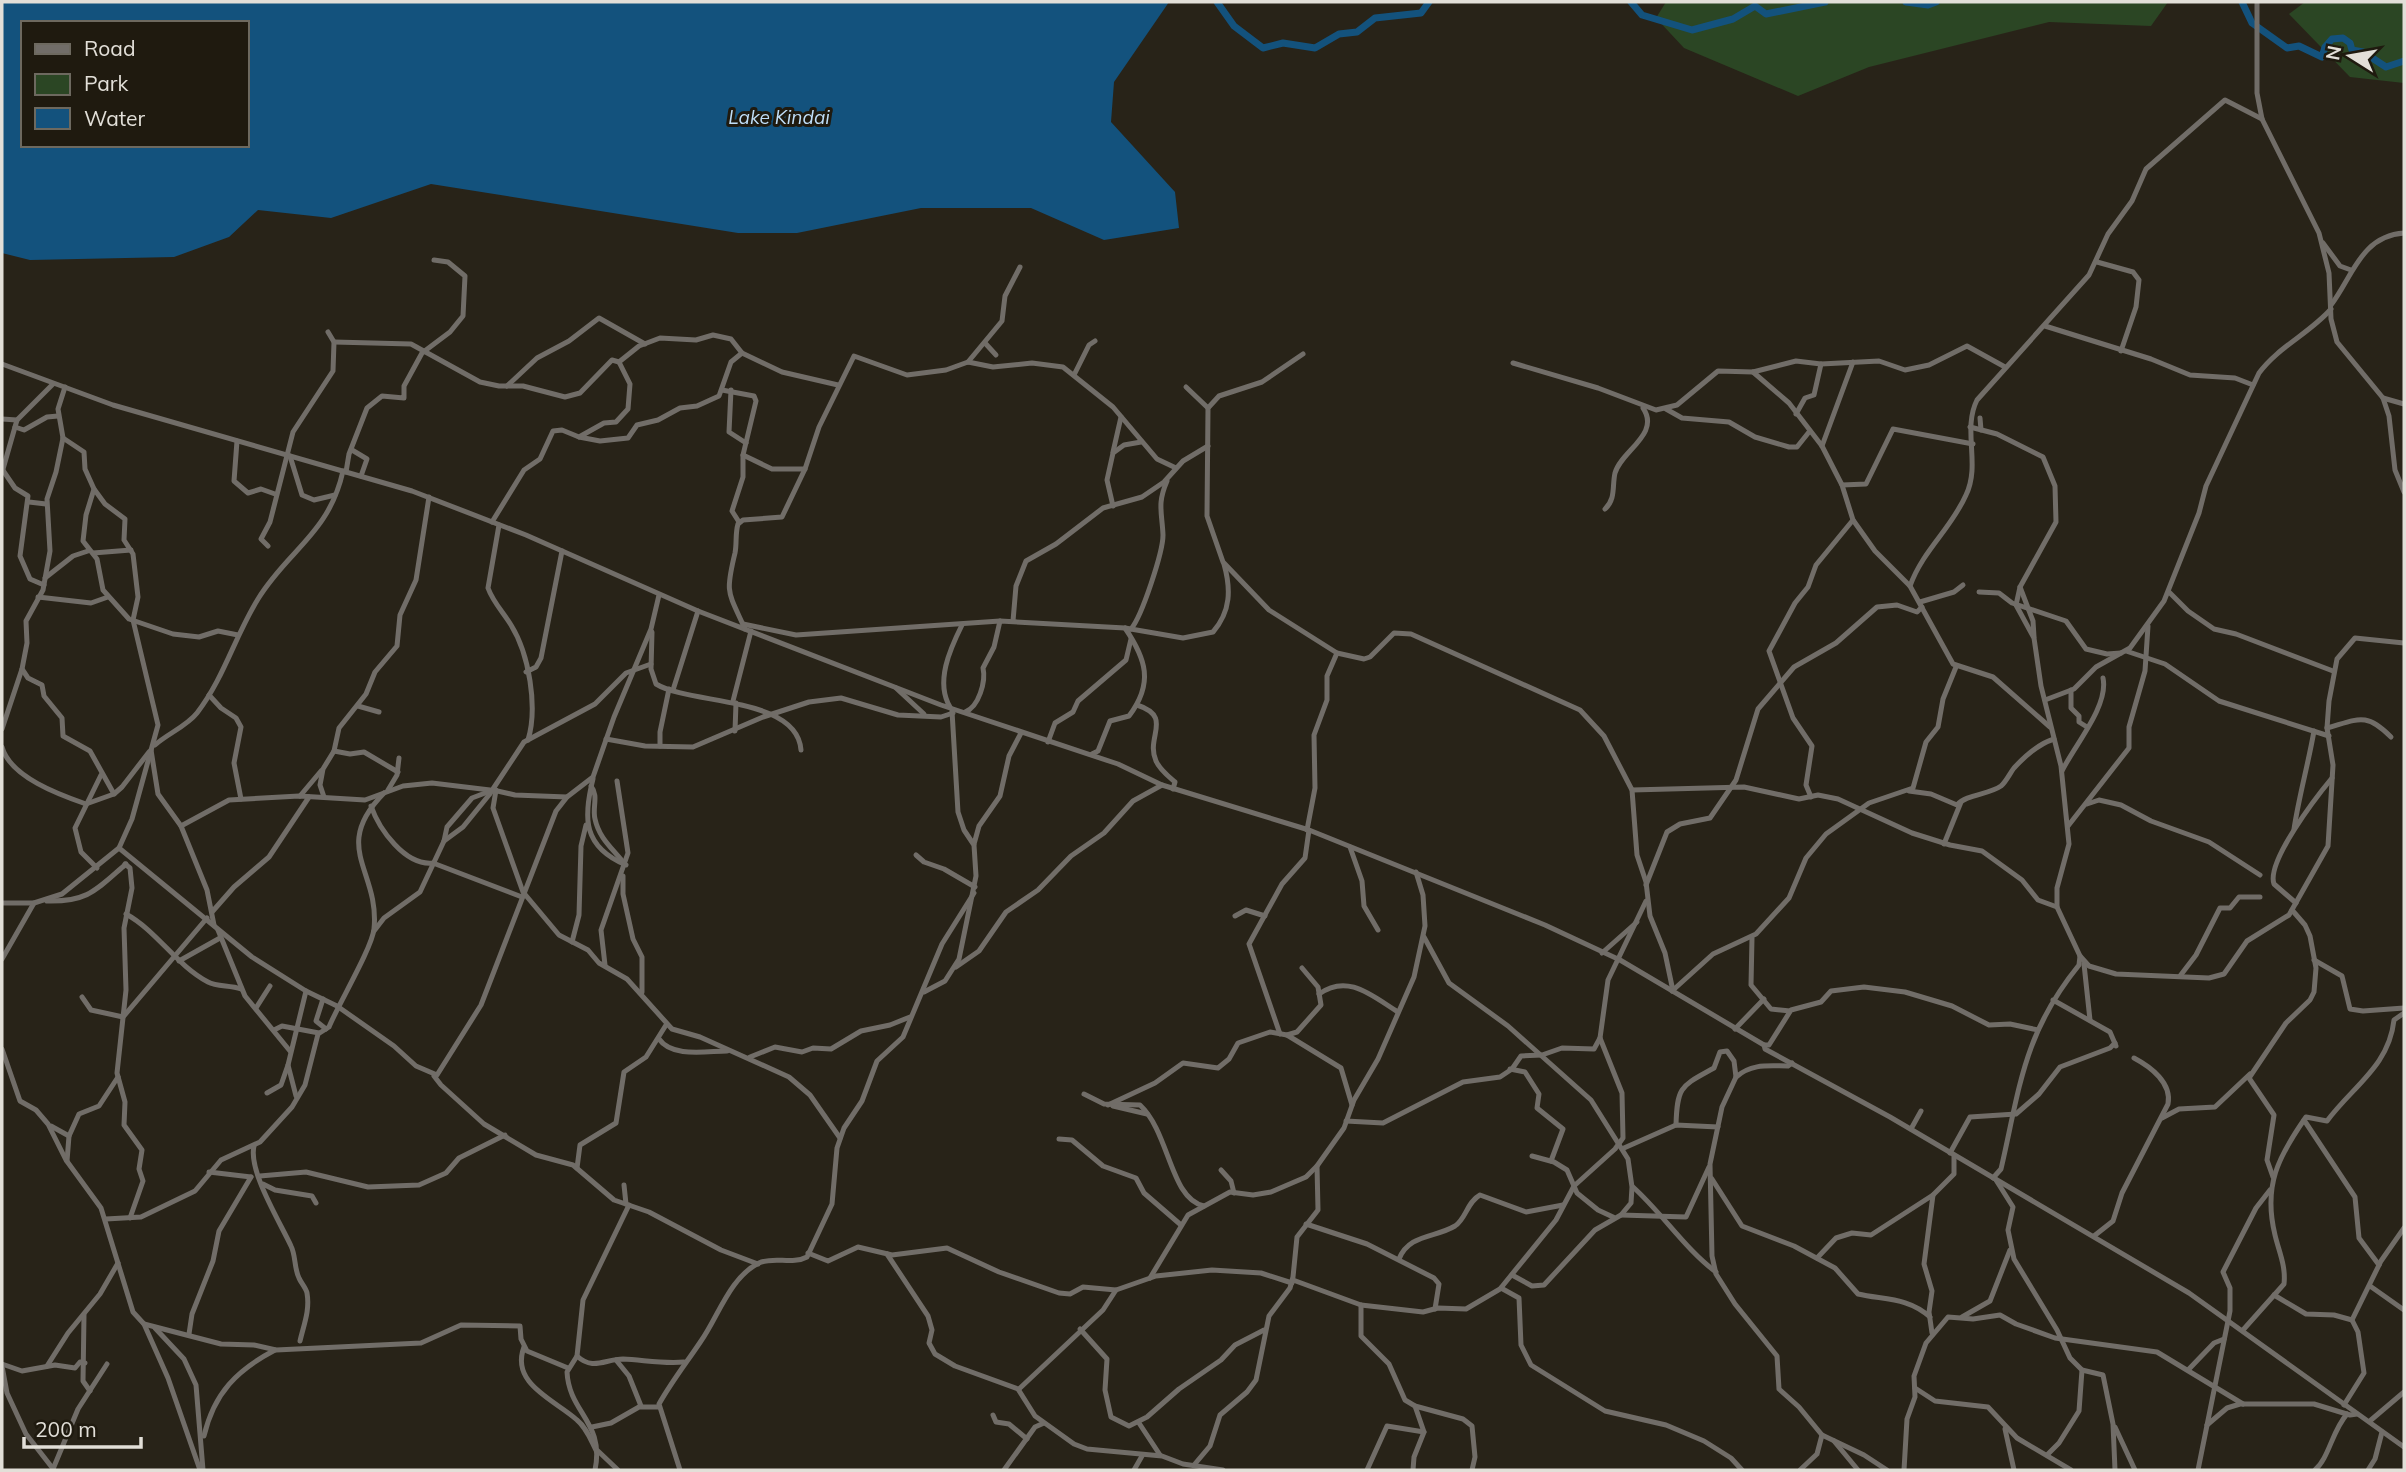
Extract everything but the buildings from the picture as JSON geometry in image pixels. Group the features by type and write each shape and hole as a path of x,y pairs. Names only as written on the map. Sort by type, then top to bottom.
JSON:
{"street":[{"path":"2257,2 2257,93 2262,119 2321,241 2340,266 2351,270"},
{"path":"1910,586 1924,554 1941,536 1966,494 1973,466 1970,427 1978,400 2005,367 2045,326 2097,262 2108,234 2132,201 2146,169 2210,110 2228,99 2262,119"},
{"path":"2045,700 2071,690 2096,667 2124,651 2149,624 2169,592 2206,486 2266,363 2318,323 2331,307 2351,270 2371,246 2386,237 2404,233"},
{"path":"2321,241 2333,333 2342,351 2383,398 2391,424 2395,470 2404,492"},
{"path":"2,747 5,757 17,769 42,787 86,804 114,794 151,749 195,716 224,671 238,635 268,583 323,523 367,408 382,396 404,398 404,386 424,350 450,332 463,316 465,276 441,259 434,260"},
{"path":"2097,262 2133,272 2139,280 2138,298 2121,351"},
{"path":"738,522 781,518 805,469 838,385 855,356 907,375 946,370 968,362 1002,321 1004,298 1020,267"},
{"path":"507,386 537,358 569,341 599,318 645,344"},
{"path":"2045,326 2190,375 2235,378 2253,385"},
{"path":"268,546 261,538 270,522 275,494 302,415 330,379 335,364 334,342 328,332"},
{"path":"619,362 645,344 662,337 696,340 712,335 732,340 742,353 782,372 838,385"},
{"path":"1074,374 1089,345 1095,341"},
{"path":"334,342 401,342 424,350 480,382 523,386 567,397 580,393 612,360 619,362 630,384 628,409 616,422 607,422 579,437"},
{"path":"985,343 996,355"},
{"path":"1513,363 1598,388 1643,408 1666,409 1677,405 1712,373 1728,370 1753,372 1796,361 1821,364 1879,361 1905,370 1915,369 1968,346 2005,367"},
{"path":"492,522 524,470 542,456 552,432 559,429 600,441 628,438 636,425 661,419 680,408 701,405 719,396 731,362 742,353"},
{"path":"747,628 796,635 1013,621 1128,628 1184,639 1213,632 1226,610 1230,596 1223,562 1209,531 1207,516 1208,408 1219,396 1262,382 1303,354"},
{"path":"968,362 993,367 1032,363 1055,365 1074,374 1110,403 1157,459 1176,468"},
{"path":"1822,446 1853,362"},
{"path":"2,364 53,384 429,497 562,551 698,611 952,709 1089,754 1173,789 1308,830 1545,925 1620,960 1764,1045 1765,1049 1911,1129 2094,1237 2227,1318 2344,1405 2371,1420 2382,1432 2404,1447"},
{"path":"1796,414 1805,398 1814,395 1821,364"},
{"path":"1753,372 1785,398 1822,446 1842,485 1853,520 1875,551 1910,586 1956,667"},
{"path":"45,582 31,579 20,556 29,502 27,495 15,488 2,469 16,424 53,384"},
{"path":"2,729 22,669 27,643 26,621 45,582 51,544 47,504 63,438 58,416 65,387"},
{"path":"1185,387 1208,408"},
{"path":"722,390 745,393 756,399 743,455 743,477 732,510 738,522 736,550 727,579 731,602 747,628 735,702 735,731"},
{"path":"730,390 729,432 746,443"},
{"path":"2383,398 2404,404"},
{"path":"1605,509 1611,501 1616,471 1646,432 1648,416 1643,408"},
{"path":"1666,409 1682,418 1729,422 1755,437 1789,447 1797,447 1809,432"},
{"path":"2,419 24,430 47,417 58,416"},
{"path":"1112,506 1107,480 1121,417"},
{"path":"1980,418 1981,430"},
{"path":"1970,427 1997,434 2043,457 2055,486 2056,522 2020,587 2016,605 2034,638"},
{"path":"1842,485 1866,484 1893,429 1973,444"},
{"path":"2,903 34,903 62,894 119,848 132,819 157,731 133,620 138,597 131,550 124,540 124,517 106,504 94,489 85,470 83,451 63,438"},
{"path":"237,441 234,481 248,493 261,489 275,494"},
{"path":"1113,453 1124,445 1141,442"},
{"path":"1013,621 1016,586 1026,561 1056,544 1098,511 1142,497 1168,478 1176,468 1208,446"},
{"path":"352,450 367,459 361,476"},
{"path":"743,455 772,469 805,469"},
{"path":"287,456 301,494 314,500 335,495"},
{"path":"1128,628 1140,614 1161,544 1159,513 1168,478"},
{"path":"94,489 83,538 99,563 102,588 108,597 133,620 150,628 192,636 218,631 238,635"},
{"path":"299,796 323,769 334,751 341,723 358,706 366,694 374,672 397,646 400,615 416,580 429,497"},
{"path":"29,502 47,504"},
{"path":"1811,797 1805,785 1812,746 1794,718 1769,653 1770,646 1795,603 1808,587 1826,548 1853,520"},
{"path":"499,525 488,588 513,629 526,672 535,715 528,740"},
{"path":"45,582 74,556 90,552 131,550"},
{"path":"526,672 536,667 541,658 562,551"},
{"path":"1223,562 1269,610 1337,653 1364,659 1370,657 1394,633 1404,632 1420,636 1518,680 1585,714 1609,742 1632,790 1637,855 1646,885 1652,924 1665,953 1671,991"},
{"path":"1646,885 1667,832 1680,824 1710,818 1730,789 1748,751 1757,711 1800,662 1836,643 1877,607 1897,605 1917,612 1921,605 1954,592 1963,585"},
{"path":"2020,587 2035,626 2034,638 2050,727 2062,771 2068,852 2057,888 2057,907 2084,964 2090,1020"},
{"path":"1979,592 1999,593 2016,605 2068,622 2086,649 2107,654 2124,651 2146,656 2189,678 2219,701 2329,736"},
{"path":"2169,592 2188,611 2214,629 2236,634 2333,671"},
{"path":"659,594 652,629 651,664 654,682 696,697 735,702 790,726 802,750"},
{"path":"38,597 90,603 108,597"},
{"path":"660,746 660,733 671,690 698,611"},
{"path":"965,712 977,701 985,677 983,668 994,647 1000,621"},
{"path":"2068,826 2129,748 2129,727 2146,656 2149,624"},
{"path":"962,625 945,672 944,684 952,709 958,812 964,830 974,845"},
{"path":"1089,754 1098,751 1110,720 1127,717 1137,705 1145,668 1141,652 1128,628"},
{"path":"572,942 579,915 581,846 593,777 652,629"},
{"path":"1048,742 1055,723 1073,712 1078,701 1106,680 1126,660 1132,647 1132,638"},
{"path":"2084,964 2116,974 2209,978 2224,974 2248,942 2292,911 2328,846 2332,778 2328,728 2333,671 2337,659 2355,638 2404,643"},
{"path":"1337,653 1328,676 1327,701 1314,735 1315,788 1305,858 1282,884 1249,946 1283,1034 1341,1069 1352,1105"},
{"path":"444,841 463,827 493,790 515,751 528,740 595,704 623,676 651,664"},
{"path":"1956,667 1981,671 1993,677 2050,727"},
{"path":"1671,991 1713,954 1752,938 1789,898 1805,858 1815,845 1873,801 1907,790 1917,781 1924,747 1938,727 1943,699 1956,667"},
{"path":"22,669 29,678 42,685 45,698 62,719 63,736 90,751 114,794"},
{"path":"2062,771 2087,727 2096,718 2104,688 2103,678"},
{"path":"894,685 926,716"},
{"path":"2071,690 2071,708 2079,716 2079,722 2087,727"},
{"path":"366,694 366,707"},
{"path":"209,695 220,708 236,718 241,727 234,763 241,799"},
{"path":"606,739 693,747 809,702 846,698 887,714 926,716 952,709"},
{"path":"1137,705 1149,709 1156,718 1155,757 1165,773 1175,782 1173,789"},
{"path":"358,706 379,712"},
{"path":"2328,728 2362,718 2379,724 2391,737"},
{"path":"2294,832 2314,731"},
{"path":"950,973 965,939 974,890 974,845 979,826 1000,796 1009,756 1021,733"},
{"path":"1907,790 1931,794 1954,805 2002,785 2015,766 2038,746 2054,739"},
{"path":"151,749 158,794 181,826 207,890 220,938 242,989 290,1051"},
{"path":"334,751 350,754 364,752 412,785"},
{"path":"374,931 373,899 359,853 360,829 363,817 386,792 397,774 399,758"},
{"path":"323,769 320,785 324,797"},
{"path":"97,868 81,852 75,828 101,775"},
{"path":"434,1075 438,1074 481,1005 556,811 566,797 593,777"},
{"path":"2296,903 2274,884 2272,879 2280,854 2315,798 2332,778"},
{"path":"617,781 628,853 622,894 633,939 642,957 642,994"},
{"path":"181,826 214,807 241,799 299,796 365,800 412,785 432,783 515,795 566,797"},
{"path":"924,992 941,984 968,956 979,951 1006,912 1038,890 1070,856 1104,834 1133,801 1162,785"},
{"path":"591,786 596,793 594,816 597,827 607,847 625,866"},
{"path":"1632,790 1744,787 1799,799 1833,797 1912,833 1944,844 1982,850 2022,880 2038,900 2057,907"},
{"path":"274,1030 282,1026 319,1033 326,1029 383,918 416,897 453,818 472,798 493,790"},
{"path":"493,790 493,808 523,894 559,935 588,950 607,968 627,979 666,1025 747,1056 780,1072 806,1091 839,1138"},
{"path":"212,912 269,857 309,797"},
{"path":"1944,844 1961,800"},
{"path":"2087,804 2099,800 2121,806 2151,821 2209,842 2260,875"},
{"path":"371,806 376,821 392,841 424,864 433,863 523,894"},
{"path":"586,825 590,836 604,853 625,866"},
{"path":"1350,847 1362,881 1364,906 1378,930"},
{"path":"119,848 252,957 306,991 337,1006 394,1046 416,1066 434,1075 479,1121 536,1155 577,1168 607,1195 678,1225 738,1258 758,1264 801,1260 808,1253 832,1204 839,1138 862,1101 877,1061 903,1037 942,944 974,890"},
{"path":"916,855 924,862 944,869 974,890"},
{"path":"44,901 69,902 87,897 132,860"},
{"path":"125,864 130,868 133,881 126,914 126,990 118,1077 125,1102 124,1125 142,1150 139,1169 143,1181 130,1218"},
{"path":"607,968 601,930 625,866"},
{"path":"1149,1279 1188,1215 1224,1194 1253,1195 1270,1192 1306,1177 1341,1133 1352,1105 1378,1059 1414,977 1424,937 1424,905 1416,872"},
{"path":"2180,976 2196,955 2220,908 2230,908 2239,897 2260,897"},
{"path":"1622,1145 1623,1095 1600,1038 1607,982 1620,960 1647,899"},
{"path":"2,960 34,903"},
{"path":"1234,916 1246,910 1265,916"},
{"path":"2162,1118 2179,1109 2216,1107 2250,1074 2286,1023 2312,997 2316,968 2308,930 2292,911"},
{"path":"126,914 142,924 179,961 208,982 242,989"},
{"path":"123,1017 206,918"},
{"path":"1602,953 1638,921"},
{"path":"1424,937 1446,980 1541,1055 1591,1100 1622,1145 1629,1162 1631,1203 1621,1214"},
{"path":"179,961 220,938"},
{"path":"1752,938 1750,983 1771,1009 1790,1011 1812,1002 1821,1002 1831,991 1867,987 1905,992 1952,1006 1989,1025 2010,1024 2038,1030"},
{"path":"1994,1179 2001,1169 2021,1071 2053,1000 2079,965 2080,956"},
{"path":"2314,960 2340,973 2347,986 2350,1009 2404,1010"},
{"path":"1109,1105 1155,1083 1183,1063 1218,1068 1242,1040 1270,1032 1297,1032 1320,1006 1313,979 1302,968"},
{"path":"1319,994 1332,985 1346,985 1364,991 1398,1012"},
{"path":"256,1008 270,986"},
{"path":"267,1093 281,1085 306,991"},
{"path":"82,996 90,1010 123,1017"},
{"path":"323,999 316,1021 326,1029"},
{"path":"1735,1029 1764,999"},
{"path":"1817,1258 1836,1238 1852,1233 1871,1235 1933,1195 1954,1174 1952,1154 1972,1115 2014,1115 2032,1102 2060,1068 2116,1045 2110,1032 2053,1000"},
{"path":"2243,1330 2284,1286 2285,1277 2271,1217 2271,1188 2280,1157 2308,1116 2327,1121 2378,1066 2391,1041 2394,1020 2404,1010"},
{"path":"1764,1045 1769,1045 1790,1011"},
{"path":"747,1056 775,1047 802,1052 814,1048 831,1049 861,1031 911,1017"},
{"path":"577,1168 580,1145 616,1123 625,1071 639,1064 666,1025"},
{"path":"107,1219 145,1215 195,1191 224,1157 254,1146 292,1107 305,1084 319,1033"},
{"path":"659,1038 663,1045 677,1049 730,1051"},
{"path":"1346,1121 1383,1123 1464,1082 1496,1079 1510,1069 1520,1056 1541,1055 1562,1048 1591,1050 1600,1038"},
{"path":"2,1049 20,1101 36,1110 48,1124 67,1162 94,1195 107,1219 133,1312 144,1324 168,1378 202,1470"},
{"path":"1512,1275 1532,1286 1544,1285 1595,1230 1621,1214 1687,1216 1710,1164 1718,1127 1736,1077 1734,1061 1729,1052 1723,1050 1714,1068 1689,1079 1681,1088 1676,1125"},
{"path":"2094,1237 2113,1221 2125,1188 2162,1118 2169,1098 2166,1086 2150,1068 2134,1058"},
{"path":"1736,1077 1749,1069 1767,1064 1788,1066 1791,1062"},
{"path":"288,1065 296,1096"},
{"path":"1510,1069 1525,1072 1539,1094 1537,1108 1563,1129 1551,1161"},
{"path":"2250,1074 2252,1084 2272,1108 2275,1117 2267,1159 2273,1177"},
{"path":"67,1162 69,1136 80,1113 99,1106 118,1077"},
{"path":"1084,1094 1109,1105 1150,1115 1169,1152 1180,1188 1191,1202 1204,1206"},
{"path":"1911,1129 1921,1111"},
{"path":"2304,1120 2355,1197 2359,1238 2376,1258 2379,1267"},
{"path":"48,1124 69,1136"},
{"path":"808,1253 828,1261 858,1247 887,1254 947,1248 999,1272 1059,1293 1070,1294 1083,1287 1116,1290 1149,1279 1212,1270 1261,1273 1361,1305 1423,1312 1435,1309 1466,1309 1501,1288 1556,1220 1574,1186 1622,1145 1676,1125 1718,1127"},
{"path":"209,1172 261,1179 306,1172 368,1188 419,1185 446,1173 459,1158 505,1135"},
{"path":"1059,1139 1072,1140 1103,1166 1136,1178 1144,1193 1181,1225"},
{"path":"254,1146 252,1158 261,1179 264,1197 293,1249 297,1274 307,1294 307,1324 300,1341"},
{"path":"1532,1156 1551,1161 1567,1170 1574,1186 1598,1210 1613,1217"},
{"path":"1710,1164 1711,1245 1716,1272"},
{"path":"1194,1465 1210,1446 1220,1415 1247,1392 1256,1380 1264,1330 1273,1308 1292,1281 1294,1247 1300,1229 1319,1208 1317,1166"},
{"path":"1221,1170 1231,1181 1234,1193"},
{"path":"1710,1176 1742,1226 1817,1258 1837,1270 1849,1289 1858,1294 1891,1297 1916,1306 1930,1317 1942,1321"},
{"path":"189,1334 192,1314 213,1261 219,1231 251,1177"},
{"path":"261,1179 275,1190 312,1196 316,1203"},
{"path":"1994,1179 2013,1207 2008,1228 2014,1259 2070,1358 2082,1370 2103,1375 2113,1424 2115,1470"},
{"path":"595,1470 598,1452 592,1427 578,1407 568,1378 568,1368 577,1356 583,1300 628,1205 624,1185"},
{"path":"1632,1187 1664,1216 1676,1233 1716,1272 1741,1313 1777,1356 1779,1389 1799,1407 1822,1435 1864,1455 1887,1470"},
{"path":"2197,1470 2231,1292 2224,1279 2224,1270 2256,1208 2271,1188"},
{"path":"1399,1259 1407,1245 1455,1226 1472,1200 1480,1195 1526,1212 1558,1208 1565,1204"},
{"path":"1932,1333 1932,1292 1923,1267 1933,1195"},
{"path":"1306,1224 1352,1238 1399,1259 1437,1281 1435,1309"},
{"path":"2352,1320 2379,1267 2404,1228"},
{"path":"1962,1317 1984,1307 1991,1300 2011,1248"},
{"path":"887,1254 928,1316 932,1330 929,1343 935,1354 955,1366 1019,1389 1032,1412 1081,1447 1142,1456 1160,1455"},
{"path":"47,1366 100,1294 118,1262"},
{"path":"680,1470 658,1407 732,1289 758,1264"},
{"path":"2370,1286 2404,1310"},
{"path":"1501,1288 1519,1298 1522,1353 1536,1369 1605,1411 1666,1425 1704,1441 1731,1458 1742,1470"},
{"path":"1019,1389 1051,1362 1080,1329 1103,1310 1116,1290"},
{"path":"2274,1295 2306,1314 2334,1315 2352,1320 2358,1332 2364,1373 2344,1405"},
{"path":"1361,1305 1361,1336 1389,1364 1405,1400 1415,1406 1463,1419 1472,1426 1475,1458 1472,1470"},
{"path":"84,1315 83,1381 90,1391"},
{"path":"1902,1470 1907,1419 1915,1388 1914,1376 1932,1333 1948,1317 2000,1315 2016,1324 2061,1339 2155,1352 2189,1369 2213,1388 2243,1404"},
{"path":"144,1324 221,1344 254,1345 276,1350 421,1343 461,1325 520,1326 524,1347 521,1364 524,1375 545,1399 582,1425 598,1452 618,1470"},
{"path":"154,1326 184,1359 196,1385 202,1470"},
{"path":"1080,1329 1107,1359 1105,1390 1111,1417 1123,1426 1139,1423 1179,1389 1218,1363 1235,1345 1264,1330"},
{"path":"2189,1369 2216,1341 2224,1339"},
{"path":"524,1347 530,1353 568,1368"},
{"path":"201,1441 212,1409 226,1384 253,1361 276,1350"},
{"path":"577,1356 583,1362 595,1364 617,1360 684,1362"},
{"path":"617,1360 629,1376 641,1406"},
{"path":"53,1470 26,1434 7,1393 2,1365 26,1371 47,1366 75,1368 80,1362 85,1363"},
{"path":"53,1470 78,1409 107,1364"},
{"path":"2047,1455 2059,1443 2079,1411 2082,1370"},
{"path":"1915,1388 1935,1401 1988,1407 2004,1426 2026,1445 2071,1470"},
{"path":"2371,1420 2404,1392"},
{"path":"2207,1425 2227,1408 2243,1404 2314,1404 2347,1414 2357,1413"},
{"path":"592,1427 611,1423 641,1406 658,1407"},
{"path":"1413,1470 1414,1457 1424,1432 1415,1406"},
{"path":"2315,1470 2324,1460 2331,1436 2347,1414"},
{"path":"993,1415 996,1422 1009,1424 1027,1439"},
{"path":"1004,1470 1037,1424 1044,1423"},
{"path":"1139,1423 1160,1455 1182,1467 1194,1465 1223,1470"},
{"path":"2113,1424 2135,1470"},
{"path":"1367,1470 1387,1426 1424,1432"},
{"path":"2004,1426 2014,1470"},
{"path":"2368,1470 2375,1459 2382,1432"},
{"path":"1800,1470 1817,1454 1822,1435"},
{"path":"1834,1441 1858,1470"},
{"path":"1133,1470 1142,1456"}],"green space":[{"path":"1666,2 2168,2 2151,26 2049,22 1869,67 1798,96 1684,48 1656,18"},
{"path":"2305,2 2404,2 2404,83 2350,77 2289,14"}],"water":[{"name":"Lake Kindai","path":"2,2 1169,2 1114,82 1111,122 1175,192 1179,228 1104,240 1031,208 921,208 797,233 738,233 431,184 331,218 258,210 229,237 174,257 30,260 2,253"}],"waterway":[{"path":"1217,2 1234,26 1263,48 1283,43 1315,48 1339,34 1357,32 1375,18 1421,13 1429,2"},
{"path":"1631,2 1642,15 1692,30 1733,19 1755,6 1766,14 1825,2"},
{"path":"1906,2 1928,5 1936,2"},
{"path":"2242,2 2252,23 2287,48 2299,46 2322,57 2325,47 2332,39 2343,38 2350,43 2352,50 2363,52 2386,67 2404,61"}]}
